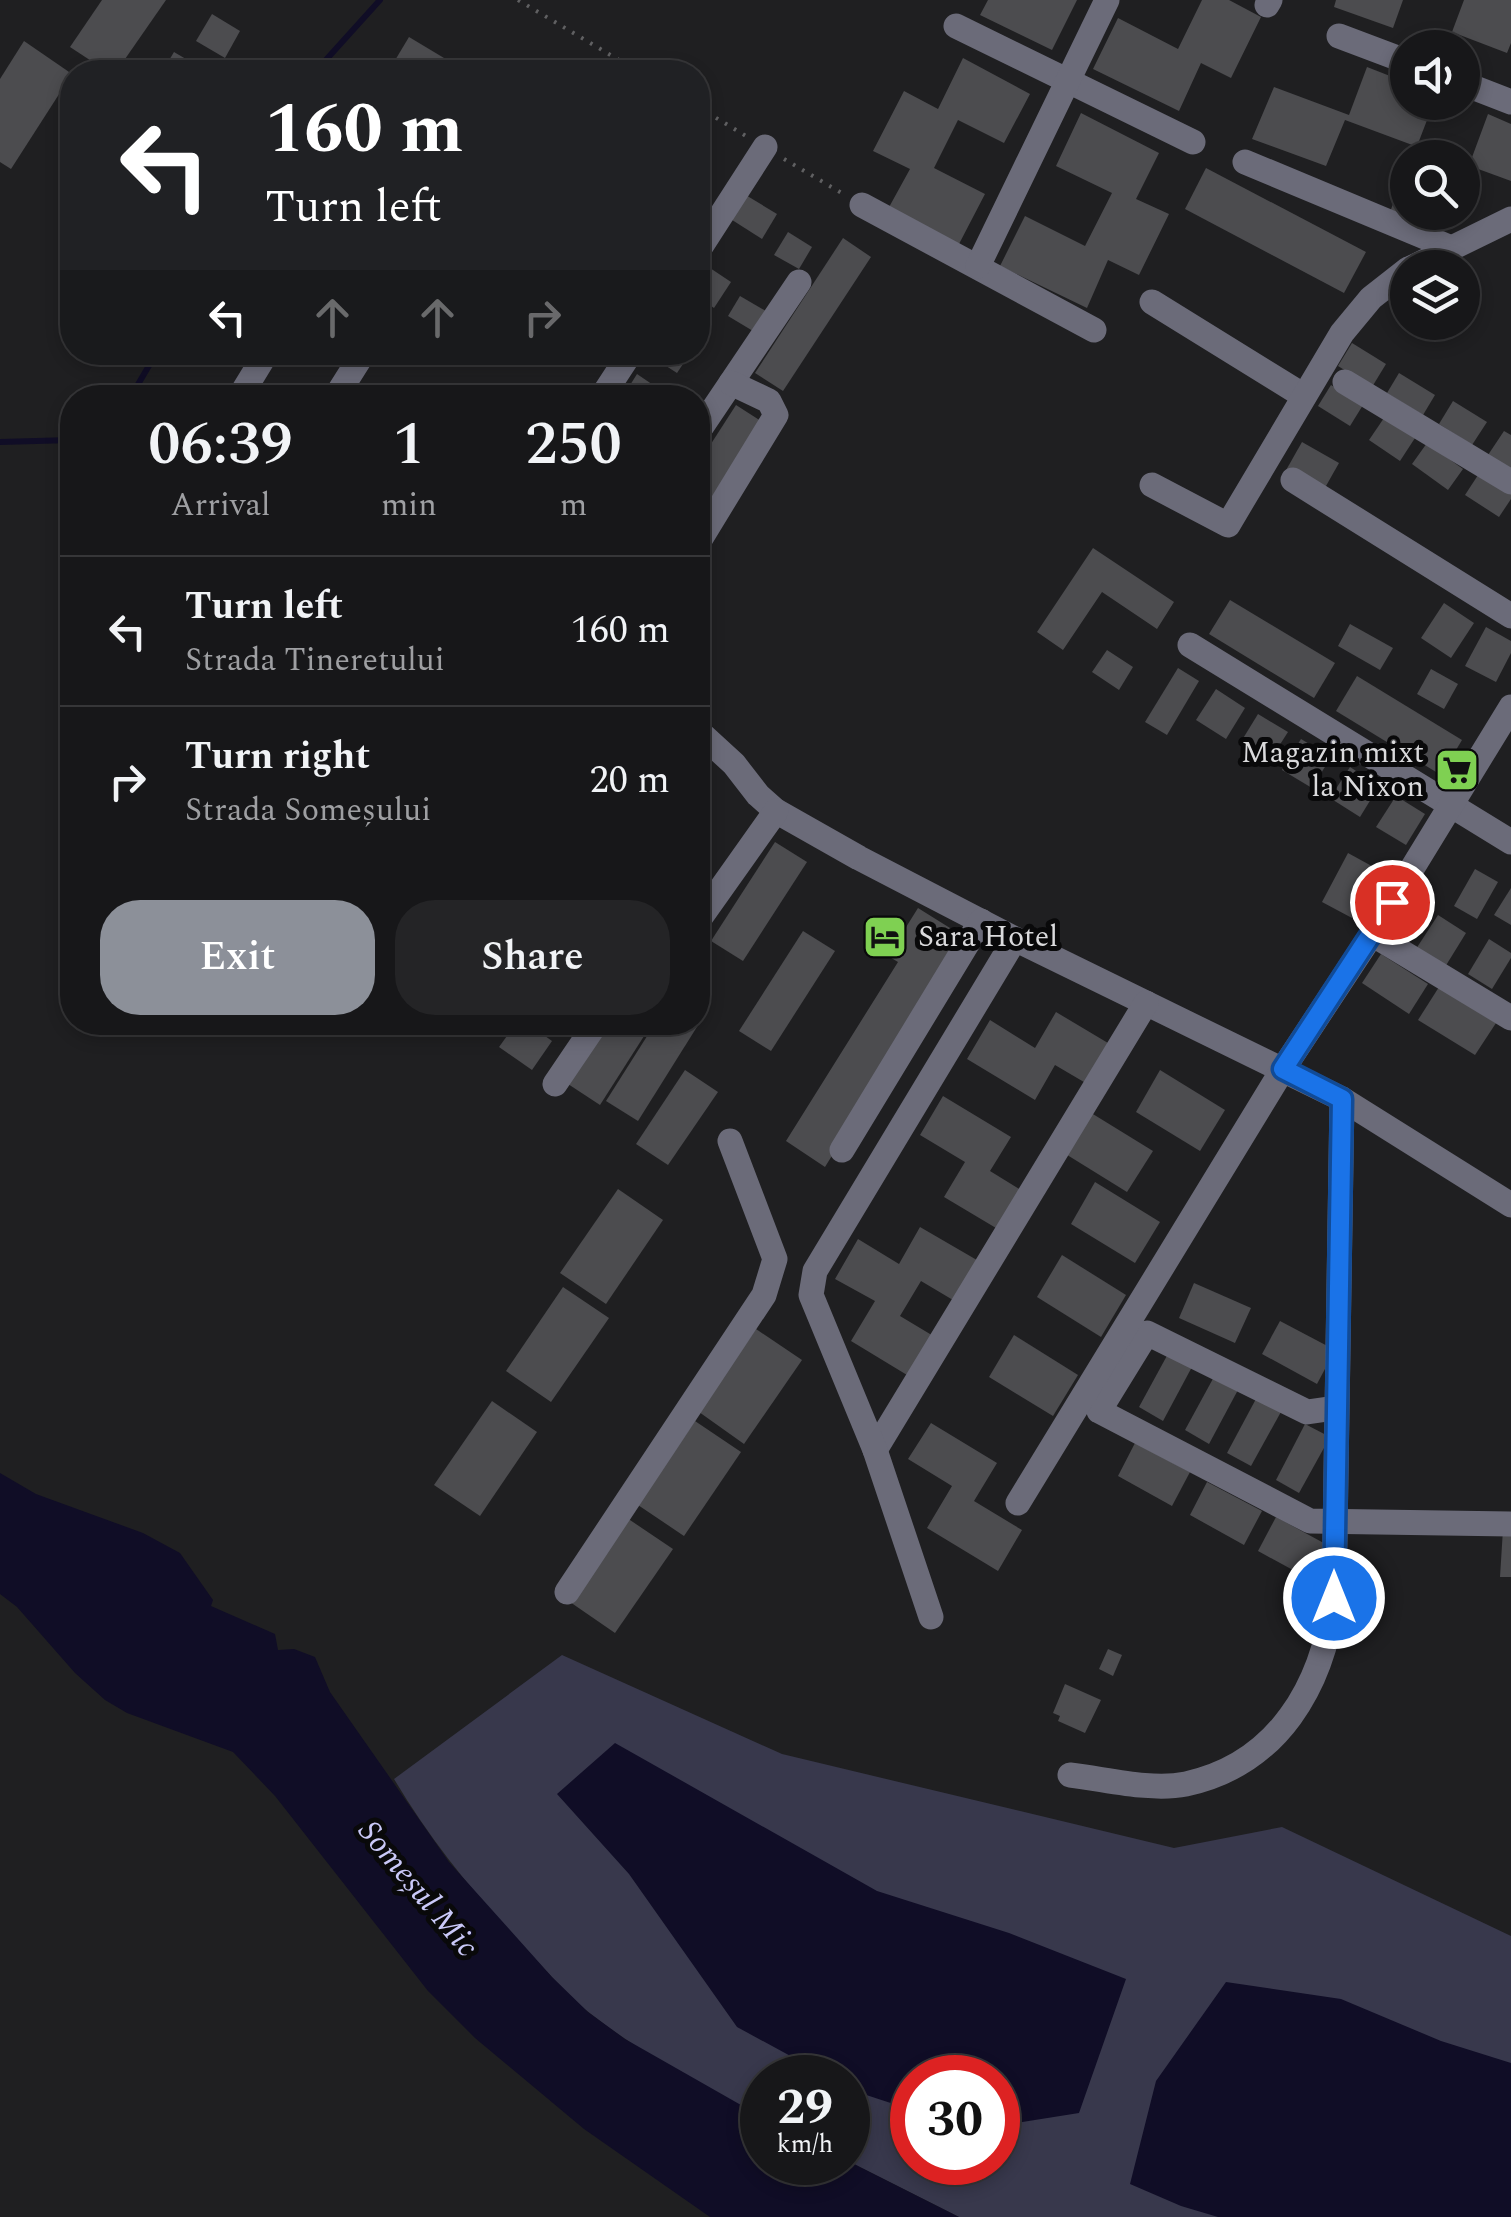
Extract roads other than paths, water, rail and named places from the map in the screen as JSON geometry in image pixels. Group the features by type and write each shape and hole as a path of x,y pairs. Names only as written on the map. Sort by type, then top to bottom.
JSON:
{"street":[{"path":"978,266 1106,0"},
{"path":"956,26 1193,142"},
{"path":"1339,36 1390,55"},
{"path":"1480,90 1511,102"},
{"path":"710,232 765,147"},
{"path":"1245,162 1449,247"},
{"path":"862,205 1094,330"},
{"path":"1443,250 1511,219"},
{"path":"710,414 799,282"},
{"path":"1152,485 1228,524 1342,333 1371,298 1390,283"},
{"path":"1152,302 1304,396"},
{"path":"1345,382 1511,482"},
{"path":"710,523 776,415 769,401 731,383"},
{"path":"1293,480 1511,616"},
{"path":"1190,645 1511,842"},
{"path":"1018,1503 1283,1069 1452,804 1500,750 1511,707"},
{"path":"710,741 776,811 981,921 1342,1099 1511,1205"},
{"path":"710,904 776,811"},
{"path":"842,1150 981,921"},
{"path":"1372,934 1511,1018"},
{"path":"931,1618 874,1450 811,1295 811,1283 1015,938"},
{"path":"874,1450 1146,1003"},
{"path":"555,1084 587,1035"},
{"path":"1070,1775 1155,1785 1184,1784 1242,1762 1258,1751 1304,1697 1324,1656 1334,1598 1342,1099"},
{"path":"567,1592 764,1295 776,1259 730,1142"},
{"path":"1335,1408 1307,1412 1147,1333 1098,1412 1310,1521 1511,1524"}],"water":[{"name":"Someșul Mic","path":"0,1473 36,1494 143,1533 180,1553 213,1600 211,1606 275,1634 278,1650 294,1649 315,1657 330,1692 449,1862 552,1977 588,2012 625,2039 740,2104 740,2185 870,2185 870,2172 959,2217 710,2217 584,2129 475,2038 428,1991 275,1796 233,1752 127,1713 105,1700 0,1594"},
{"path":"615,1743 877,1891 1009,1933 1126,1979 1079,2113 1020,2122 1020,2055 890,2055 890,2103 870,2096 870,2055 789,2055 737,2027 629,1874 557,1794"},
{"path":"1226,1982 1341,1999 1441,2041 1511,2063 1511,2217 1218,2217 1130,2184 1156,2081"}],"waterway":[{"path":"326,60 380,0"},
{"path":"138,385 149,365"},
{"path":"0,442 60,440"}],"place":[{"name":"Magazin mixt la Nixon","path":"1457,770"},
{"name":"Sara Hotel","path":"885,937"}]}
